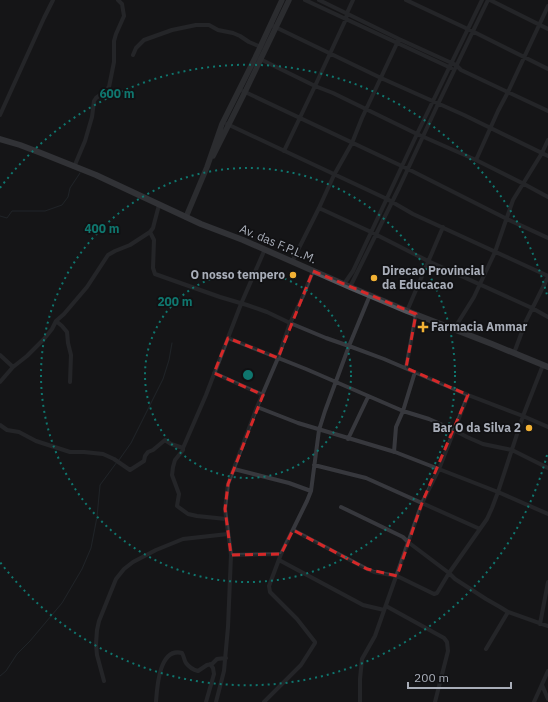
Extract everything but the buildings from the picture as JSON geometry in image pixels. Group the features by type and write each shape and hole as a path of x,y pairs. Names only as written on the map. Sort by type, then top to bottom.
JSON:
{"main road":[{"name":"Av. das F.P.L.M.","path":"0,139 20,144 96,175 186,217 347,286 545,366"}],"street":[{"path":"0,115 53,0"},
{"path":"74,167 86,141 94,101 109,87 114,62 114,41 124,16 122,4 118,0"},
{"path":"225,124 245,92 273,26 282,0"},
{"path":"186,217 239,91 258,59 261,47 289,0"},
{"path":"305,0 346,19 398,40"},
{"path":"319,0 398,40 548,111"},
{"path":"284,151 354,0"},
{"path":"406,0 548,69"},
{"path":"347,286 376,235 408,169 436,102 470,30 482,0"},
{"path":"470,30 489,0 548,29"},
{"path":"476,160 548,6"},
{"path":"133,55 136,48 144,40 172,30 196,25 209,25 218,30 233,33 261,47"},
{"path":"273,26 548,156"},
{"path":"292,262 334,175 352,143 398,40"},
{"path":"258,59 333,93 422,137 476,160 548,197"},
{"path":"239,91 245,92 402,166 548,238"},
{"path":"347,286 353,270 417,134 436,102"},
{"path":"225,124 387,199 413,214 548,276 532,308 514,353"},
{"path":"454,329 474,297 495,252 514,200 548,140"},
{"path":"0,382 13,367 27,356 44,339 56,321 64,314 87,286 108,255 130,245 150,232 153,228 159,205"},
{"path":"319,208 428,261 548,316"},
{"path":"407,311 443,227"},
{"path":"150,232 154,240 153,268 155,274 267,312 326,338 406,368 548,427"},
{"path":"226,519 188,514 177,506 179,494 172,475 172,467 175,460 183,450 241,304 265,250"},
{"path":"216,702 226,658 229,607 231,556 226,519 226,497 228,484 257,407 278,358 290,323 313,271"},
{"path":"264,702 301,664 315,643 298,619 270,592 269,586 279,560 311,491 319,430 335,381 370,295"},
{"path":"406,368 416,314"},
{"path":"56,321 67,332 71,355 70,382"},
{"path":"228,338 335,381 368,397 403,411 430,419 484,444 512,450 548,468"},
{"path":"0,355 13,367"},
{"path":"294,530 367,569 374,572 397,576 434,594 436,593 490,513 523,416 545,366"},
{"path":"394,452 396,427 403,411 415,372"},
{"path":"214,373 263,395"},
{"path":"360,702 362,659 375,636 422,503 439,469 468,395"},
{"path":"348,439 368,397"},
{"path":"257,407 319,430 394,452 498,492 548,514"},
{"path":"0,424 7,430 19,432 36,441 70,452 103,454 114,459 130,470 144,461 148,452 153,450 165,440 171,444 183,448"},
{"path":"314,465 366,478 480,529"},
{"path":"234,470 289,483 311,491"},
{"path":"341,507 403,537 455,579 508,612 548,626"},
{"path":"104,681 97,655 97,630 99,621 116,579 124,568 156,550 183,539 228,534"},
{"path":"231,556 282,554"},
{"path":"279,560 363,604 385,608 444,638 447,642 448,651 435,702"},
{"path":"540,624 548,582"},
{"path":"486,649 508,612"},
{"path":"156,702 160,671 164,661 169,655 177,652 182,653 186,663 195,671 212,664 217,659 226,658"},
{"path":"206,702 214,674 213,668 210,664"},
{"path":"534,702 548,671"},
{"path":"542,685 548,699"}],"highlighted area":[{"path":"313,271 416,314 406,368 468,395 422,503 397,576 367,569 293,530 281,554 231,555 225,509 228,484 263,395 214,373 228,338 278,358"}],"waterway":[{"path":"0,216 7,218 12,211 45,211 62,205 68,197 70,188 80,173"},
{"path":"119,460 131,443 163,379 169,360 172,343"},
{"path":"0,676 6,671 17,654 62,603 82,569 91,548 97,517 100,485 117,462"}],"place":[{"name":"O nosso tempero","path":"293,275"},
{"name":"Direcao Provincial da Educacao","path":"374,278"},
{"name":"Farmacia Ammar","path":"423,327"},
{"name":"Bar O da Silva 2","path":"529,428"}]}
